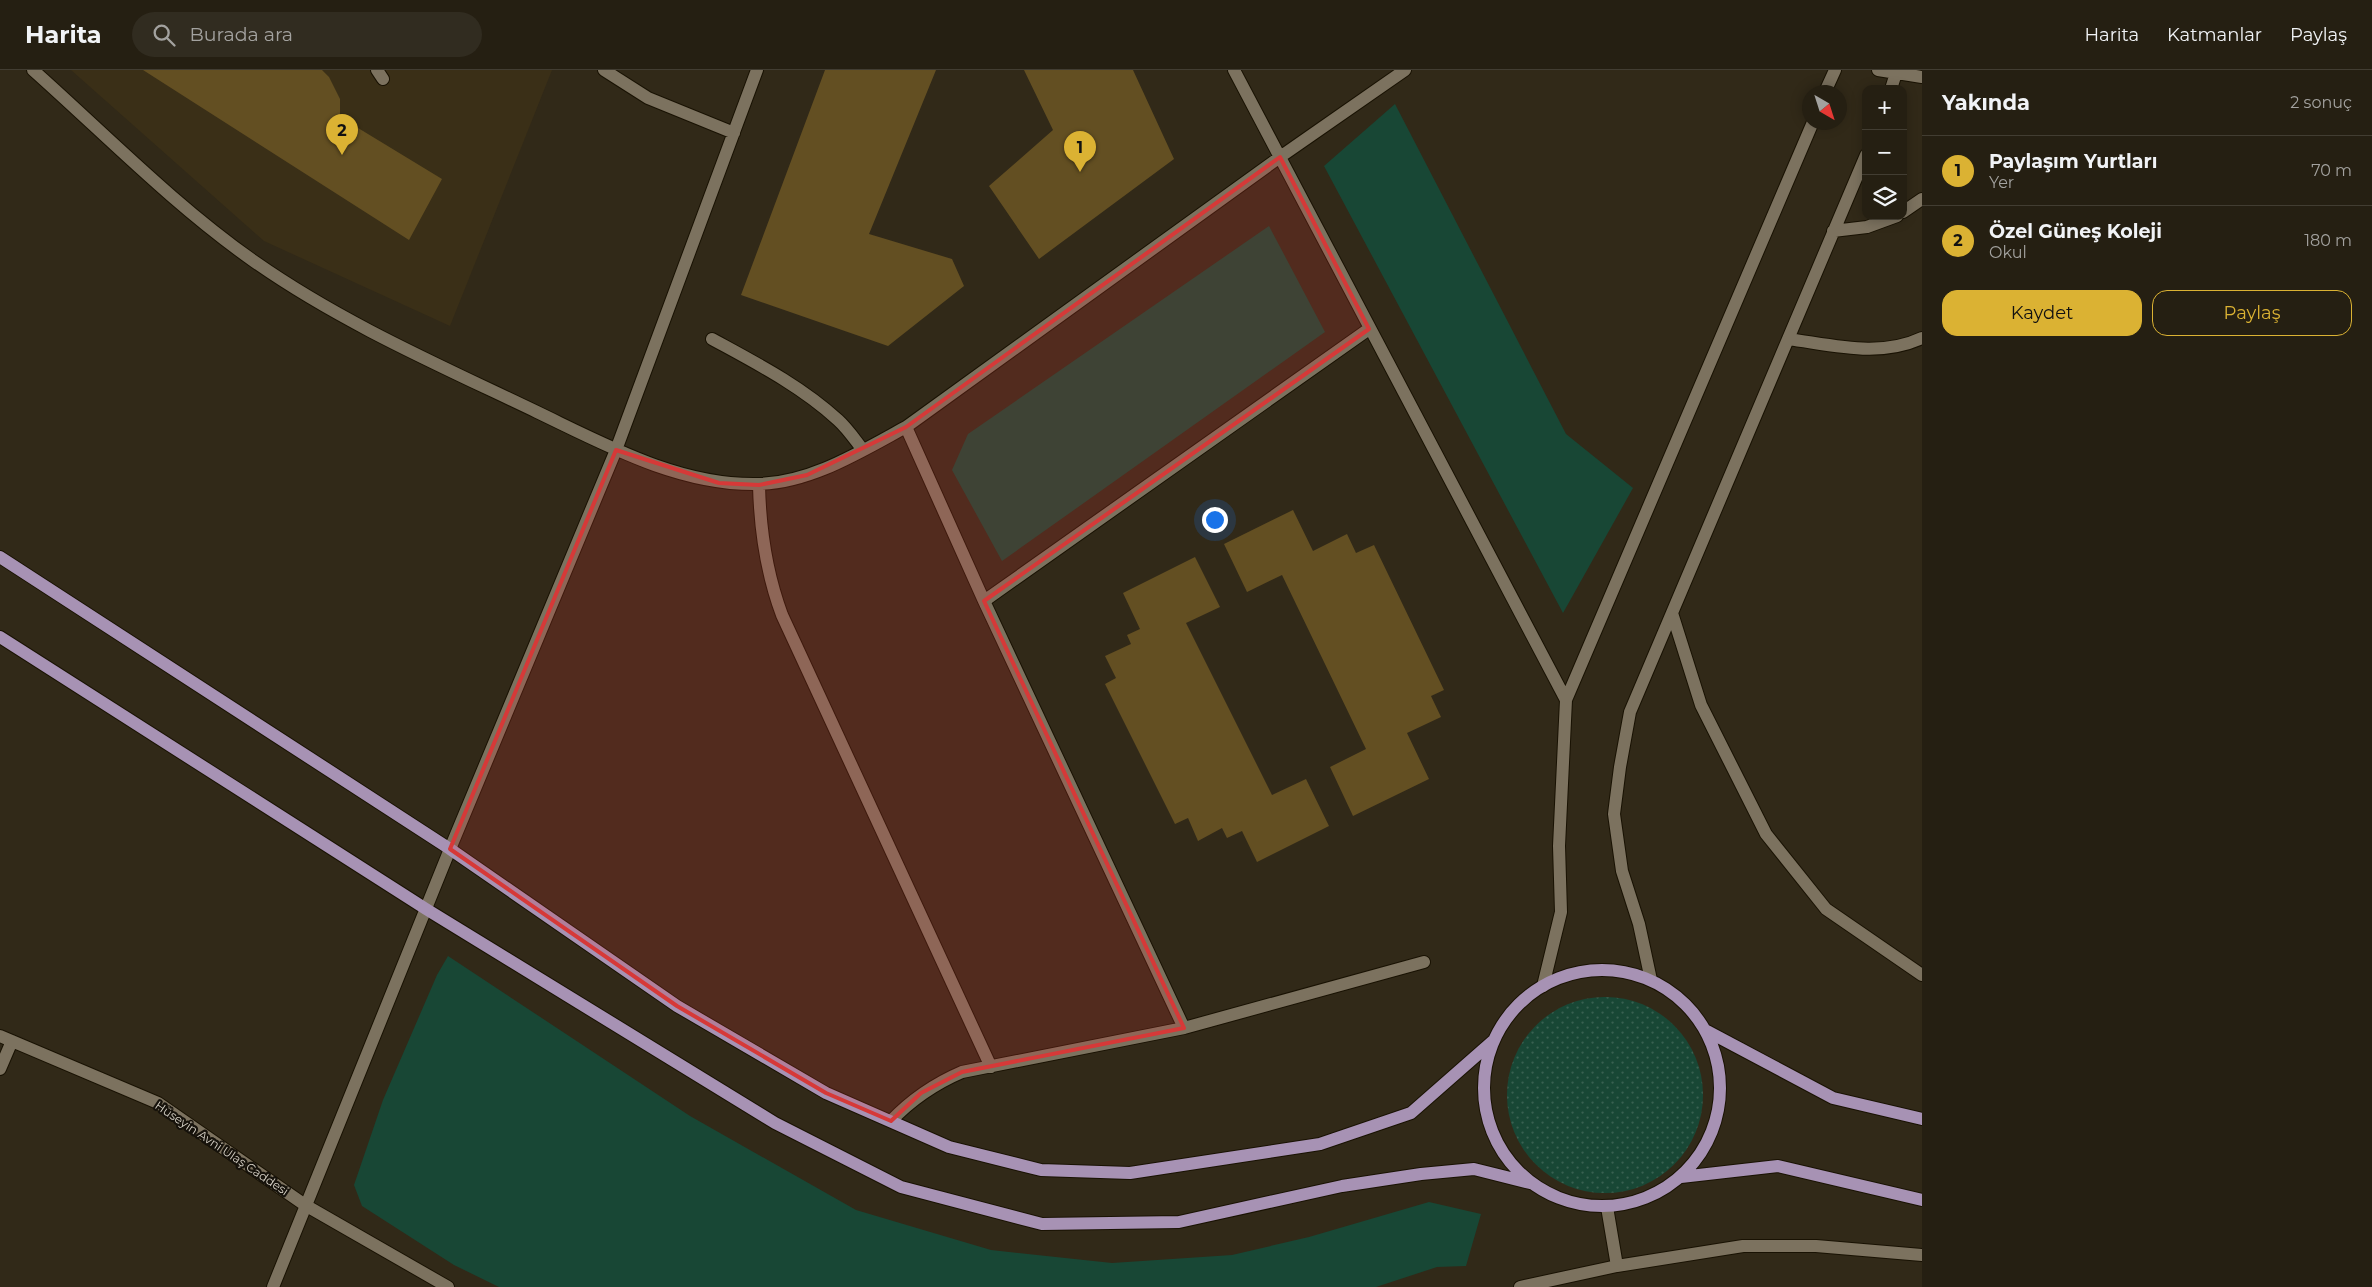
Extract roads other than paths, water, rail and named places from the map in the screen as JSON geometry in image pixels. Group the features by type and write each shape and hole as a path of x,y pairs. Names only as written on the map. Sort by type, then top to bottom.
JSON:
{"main road":[{"path":"0,556 450,849 678,1006 826,1093 949,1148 1041,1170 1130,1173 1320,1144 1411,1113 1493,1041 1513,1010 1543,986 1578,972 1615,970 1652,980 1683,1000 1707,1031 1719,1065 1720,1106 1707,1144 1681,1177 1647,1198 1606,1207 1566,1202 1530,1183 1474,1169 1342,1186 1179,1222 1042,1224 902,1187 775,1123 426,909 0,638"},
{"path":"1707,1031 1833,1098 1922,1119"},
{"path":"1493,1041 1484,1078 1486,1115 1502,1153 1530,1183"},
{"path":"1681,1177 1778,1166 1922,1200"}],"street":[{"path":"33,70 196,218 255,262 318,303 389,341 616,450 662,467 719,484 759,484 807,476 863,450 906,427 1280,157 1405,70"},
{"path":"604,70 648,98 734,133"},
{"path":"273,1287 450,849 616,450 757,70"},
{"path":"1234,70 1566,700"},
{"path":"1828,85 1835,70"},
{"path":"1878,70 1922,77"},
{"path":"1892,85 1897,72"},
{"path":"1543,986 1561,912 1559,846 1566,700 1809,130"},
{"path":"1652,980 1639,924 1622,871 1614,814 1630,712 1862,164"},
{"path":"1907,209 1922,199"},
{"path":"1834,231 1868,227 1886,220"},
{"path":"984,602 1369,329"},
{"path":"1788,339 1880,350 1898,347 1922,338"},
{"path":"712,340 764,367 804,392 840,422 863,450"},
{"path":"906,427 984,602 1184,1028"},
{"path":"759,484 760,523 766,561 782,615 991,1067"},
{"path":"1672,613 1701,705 1766,834 1826,909 1921,973"},
{"path":"890,1121 916,1098 941,1081 962,1072 1184,1028 1424,962"},
{"name":"Hüseyin Avni Ulaş Caddesi","path":"0,1036 158,1103 305,1204 448,1287"},
{"path":"0,1070 12,1041"},
{"path":"1606,1207 1617,1266"},
{"path":"1520,1287 1617,1266 1708,1250 1777,1244 1922,1255"}],"place":[{"name":"Özel Güneş Koleji","path":"342,155"},
{"name":"Paylaşım Yurtları","path":"1080,172"}]}
